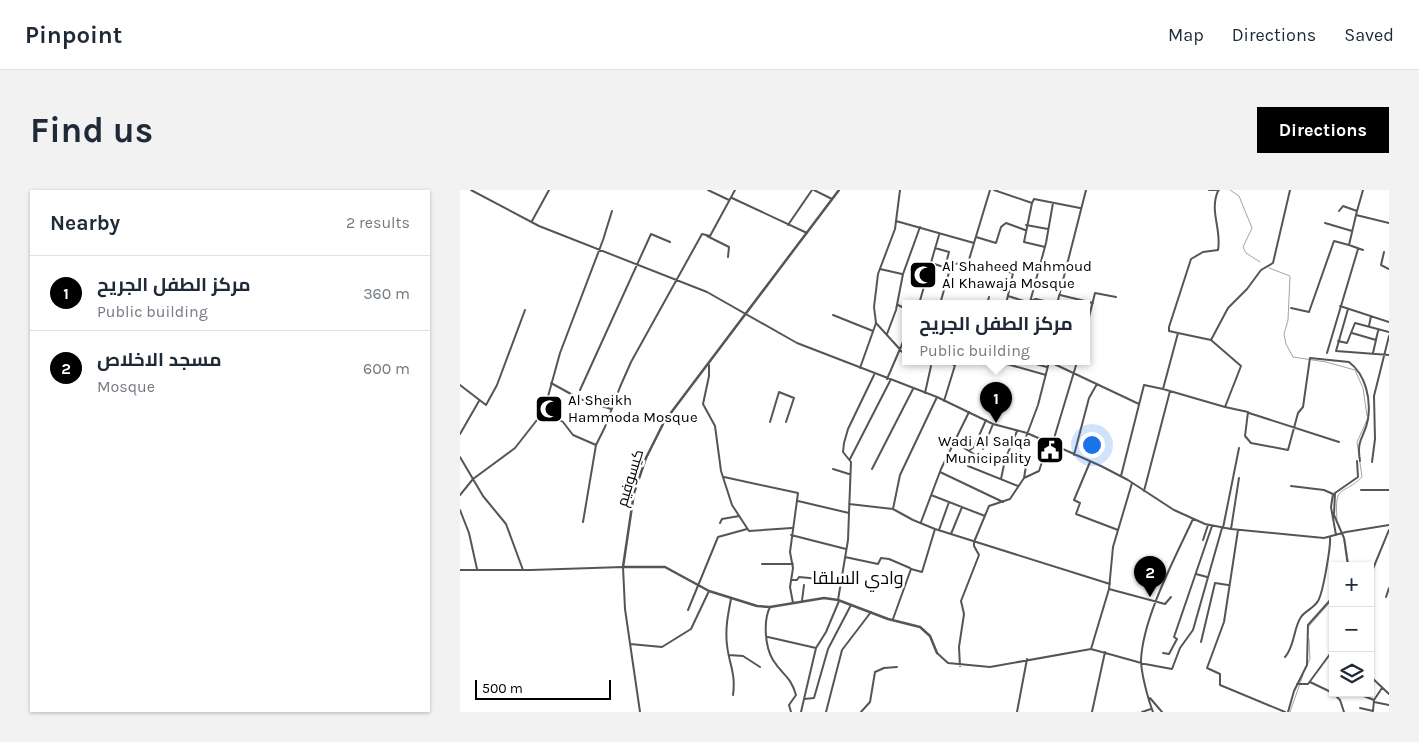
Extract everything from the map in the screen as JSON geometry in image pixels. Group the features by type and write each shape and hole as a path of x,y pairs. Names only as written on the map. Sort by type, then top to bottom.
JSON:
{"street":[{"path":"471,190 531,221 678,279 724,300 797,343 890,381 925,393 994,424 1027,433 1049,443 1121,476 1144,492 1192,519 1222,528 1314,538 1330,537 1342,533 1389,526"},
{"path":"531,221 549,190"},
{"path":"708,190 807,233"},
{"path":"583,522 596,445 631,362 702,234 710,236 736,190"},
{"path":"788,225 813,190 832,198"},
{"name":"كيسوفيم","path":"640,712 630,644 623,567 632,502 646,458 664,422 838,190"},
{"path":"860,368 876,323 874,306 880,269 895,230 900,190"},
{"path":"968,263 990,190"},
{"path":"994,190 1032,203"},
{"path":"1058,300 1084,190"},
{"path":"1209,190 1218,190 1214,202 1220,240 1218,250 1203,252 1191,259 1169,331 1211,340 1224,354 1241,366 1225,407"},
{"path":"1211,340 1228,308 1247,289 1261,270 1273,262 1290,190"},
{"path":"1349,244 1363,190"},
{"path":"1045,247 1024,242 1027,233 1025,230 1026,225 1034,199 1080,208"},
{"path":"1031,300 1045,247 1053,203"},
{"path":"1340,211 1343,206 1357,211"},
{"path":"460,495 473,479 514,448 544,411 560,353 612,211"},
{"path":"1356,215 1389,223"},
{"path":"896,221 974,243"},
{"path":"976,237 996,242 1003,223 1025,230"},
{"path":"1326,223 1352,231"},
{"path":"1026,225 1048,229"},
{"path":"887,334 898,305 903,274 920,228"},
{"path":"580,390 652,234 670,242"},
{"path":"920,300 940,234"},
{"path":"705,236 729,247 728,257"},
{"path":"1291,308 1309,312 1334,241 1349,244 1363,250"},
{"path":"935,248 949,252 945,267"},
{"path":"1327,353 1358,248"},
{"path":"1384,252 1381,265 1389,270"},
{"path":"931,263 950,269 941,300"},
{"path":"952,264 968,263 1013,273 1007,300"},
{"path":"880,269 903,274"},
{"path":"1090,314 1095,293 1116,297"},
{"path":"1060,295 1081,300"},
{"path":"1008,296 1023,300"},
{"path":"898,305 902,307"},
{"path":"1340,306 1389,322"},
{"path":"1348,309 1336,351 1389,355"},
{"path":"460,385 486,405 497,385 525,310"},
{"path":"833,316 873,331"},
{"path":"1369,326 1371,316"},
{"path":"876,323 902,351"},
{"path":"1338,341 1347,343 1355,323 1389,334 1374,396 1375,439 1372,462"},
{"path":"1373,353 1378,330"},
{"path":"1163,389 1178,333"},
{"path":"1351,333 1376,340"},
{"path":"886,379 902,344"},
{"path":"1248,413 1245,436 1251,443 1288,450 1298,413 1303,406 1310,358 1349,362 1363,378 1367,393 1368,420 1359,441 1358,477 1335,493 1334,516 1342,533 1347,562"},
{"path":"708,362 709,376 703,404 716,426 721,471 732,505 747,529"},
{"path":"944,401 955,365"},
{"path":"1011,365 1046,375"},
{"path":"960,666 959,647 964,614 961,601 980,555 974,546 974,542 991,504 1003,502 1010,498 1024,478 1026,466 1017,461 1046,375 1047,367 1040,365"},
{"path":"1057,365 1139,404"},
{"path":"1052,445 1076,365"},
{"path":"925,393 931,366"},
{"path":"850,459 843,452 846,434 875,374"},
{"path":"801,712 816,648 826,632 839,600 849,513 850,459 890,381"},
{"path":"551,383 580,399 611,409"},
{"path":"1074,455 1089,398 1097,384"},
{"path":"1121,476 1144,385 1248,413 1339,442"},
{"path":"872,469 913,389"},
{"path":"1144,492 1170,391"},
{"path":"770,422 780,392 794,398 786,422"},
{"path":"893,509 900,476 937,398"},
{"path":"460,434 479,401"},
{"path":"544,411 563,422 573,434 596,445"},
{"path":"920,523 940,472 969,412"},
{"path":"970,450 974,448 986,420"},
{"path":"983,449 994,424"},
{"path":"1001,479 1005,460 1017,431"},
{"path":"954,442 974,454 968,466 1018,486"},
{"path":"1024,478 1039,471 1049,443"},
{"path":"460,570 664,567 709,590 757,606 770,607 827,598 839,600 924,629 932,639 937,653 944,661 960,666 997,666 1027,659 1058,656 1091,649 1142,663 1172,668 1180,648 1193,630 1222,528 1238,448"},
{"path":"460,457 483,496 506,524 523,570"},
{"path":"1090,462 1074,500 1080,503 1076,514 1118,530"},
{"path":"833,469 849,474"},
{"path":"940,472 1003,502"},
{"path":"724,476 798,493 790,554 793,564 790,587 793,603"},
{"path":"1231,529 1238,478"},
{"path":"1091,649 1110,589 1111,559 1132,483"},
{"path":"1291,486 1333,494 1332,508 1336,535"},
{"path":"1361,490 1389,490"},
{"path":"931,495 985,516"},
{"path":"798,501 849,513"},
{"path":"939,530 949,502"},
{"path":"849,504 893,509 935,529 1110,584"},
{"path":"951,534 962,507"},
{"path":"460,510 469,533 477,569"},
{"path":"720,524 722,519 739,516"},
{"path":"1142,712 1152,710 1142,663 1156,601 1192,519"},
{"path":"1203,540 1208,524"},
{"path":"1163,653 1169,654 1176,645 1177,638 1174,637 1212,526"},
{"path":"688,610 718,537 747,529 752,531 792,528"},
{"path":"845,557 878,564 881,558 889,559 922,572 935,529"},
{"path":"1238,530 1228,584 1224,622 1207,668 1220,674 1220,685 1294,712"},
{"path":"1374,566 1389,530"},
{"path":"792,535 846,549"},
{"path":"1285,657 1301,617 1317,602 1322,592 1327,558 1331,548 1330,537"},
{"path":"762,564 793,564"},
{"path":"893,619 911,569"},
{"path":"1196,574 1207,577"},
{"path":"792,580 799,578 841,582"},
{"path":"1201,642 1215,583 1228,584"},
{"path":"802,601 804,585"},
{"path":"1386,596 1389,588"},
{"path":"1110,589 1165,604 1171,597"},
{"path":"630,644 662,647 690,629 709,590"},
{"path":"731,598 726,631 729,655 735,674 732,694"},
{"path":"1287,711 1308,659 1308,625 1329,601"},
{"path":"804,699 814,698 828,649 851,605"},
{"path":"770,607 766,622 767,637 772,659 784,674 790,678 796,695 789,705 791,712"},
{"path":"826,712 842,650 871,612"},
{"path":"767,637 816,648"},
{"path":"1092,712 1105,652"},
{"path":"1297,684 1304,685 1309,682 1332,652"},
{"path":"729,655 743,656 760,667"},
{"path":"1017,712 1027,659"},
{"path":"861,712 869,704 875,672 884,668 897,667"},
{"path":"1374,680 1389,694"},
{"path":"1309,682 1329,691"},
{"path":"1360,708 1373,711 1374,701 1382,688"},
{"path":"1148,696 1162,712"},
{"path":"1337,697 1344,712"},
{"path":"1365,697 1389,705"}],"waterway":[{"name":"وادي السلقا","path":"1230,190 1239,196 1252,228 1243,247 1246,253 1260,262"},
{"name":"وادي السلقا","path":"1269,268 1290,276 1288,320 1284,334 1286,344 1293,357 1326,362 1355,370 1363,388 1367,416"},
{"name":"وادي السلقا","path":"1337,519 1336,508 1339,495 1362,477 1357,442 1367,420"},
{"name":"وادي السلقا","path":"1345,540 1348,562"},
{"name":"وادي السلقا","path":"1309,626 1329,604"},
{"name":"وادي السلقا","path":"1307,665 1310,659 1309,639"},
{"name":"وادي السلقا","path":"1290,712 1303,675"}],"place":[{"name":"Al Shaheed Mahmoud Al Khawaja Mosque","path":"923,275"},
{"name":"Al Sheikh Hammoda Mosque","path":"549,409"},
{"name":"مركز الطفل الجريح","path":"996,423"},
{"name":"Wadi Al Salqa Municipality","path":"1050,450"},
{"name":"مسجد الاخلاص","path":"1150,597"}],"district":[{"name":"وادي السلقا","path":"858,578"}]}
